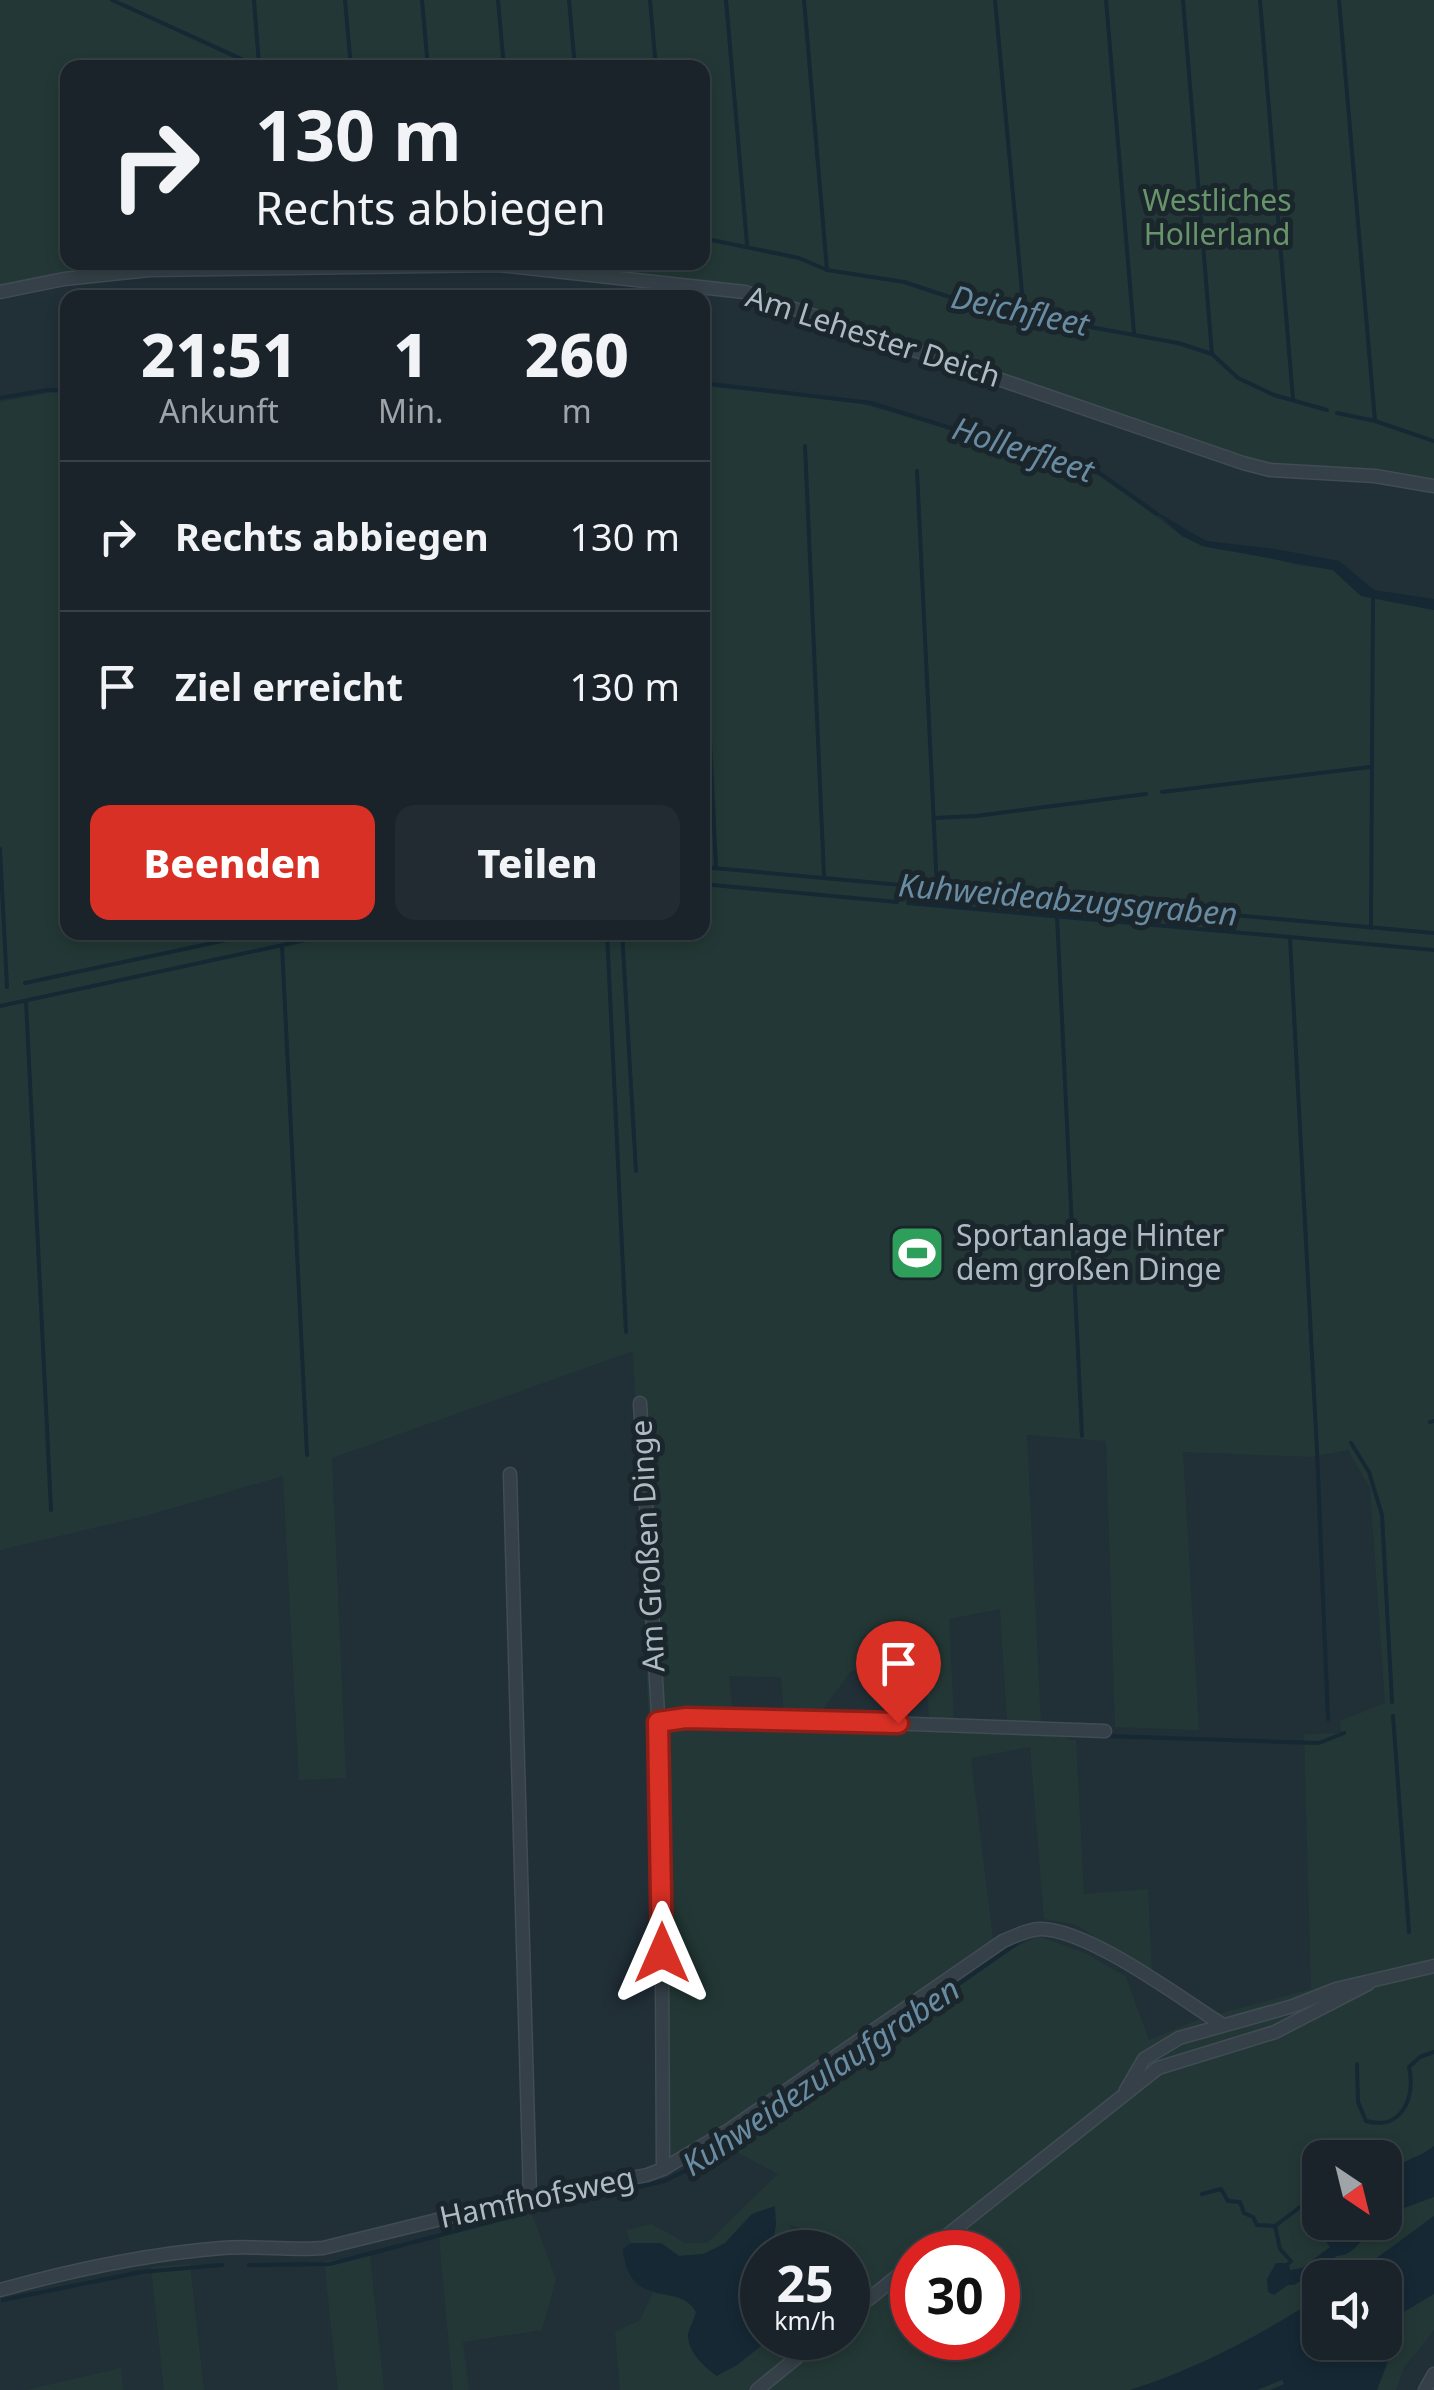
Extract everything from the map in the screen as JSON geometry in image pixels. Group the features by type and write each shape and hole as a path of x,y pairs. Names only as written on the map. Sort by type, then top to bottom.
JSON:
{"street":[{"name":"Am Lehester Deich","path":"0,292 64,279 149,270"},
{"name":"Am Lehester Deich","path":"544,270 745,292 1243,463 1270,470 1374,476 1434,486"},
{"name":"Am Großen Dinge","path":"640,1403 662,1766 663,2169"},
{"path":"510,1474 530,2197"},
{"path":"658,1722 686,1718 816,1720 1106,1731"},
{"name":"Hamfhofsweg","path":"0,2290 155,2256 226,2247 290,2251 322,2248 663,2169 729,2130 1004,1940 1040,1929 1072,1935 1223,2024"},
{"path":"1124,2093 1144,2059 1180,2038 1336,1990 1434,1966"},
{"path":"953,2230 1158,2068 1275,2032 1368,1984"},
{"path":"870,2298 890,2282"},
{"path":"756,2390 794,2360"},
{"path":"1425,2390 1434,2374"}],"green space":[{"name":"Westliches Hollerland","path":"0,0 1434,0 1434,483 1286,467 1240,457 748,288 564,270 710,270 710,60 60,60 60,270 94,270 0,285"},
{"path":"710,387 855,402 1060,460 1104,478 1182,536 1210,548 1333,570 1361,596 1434,610 1434,2216 1402,2240 1402,2140 1302,2140 1302,2240 1401,2240 1374,2260 1302,2260 1302,2308 1228,2350 1130,2390 620,2390 615,2332 640,2320 653,2293 688,2302 696,2312 688,2334 737,2365 743,2360 870,2360 870,2230 805,2230 789,2225 792,2230 760,2230 752,2214 725,2243 704,2254 679,2256 661,2243 631,2243 626,2230 652,2224 685,2243 707,2243 778,2174 723,2145 1013,1948 1039,1936 1089,1955 1126,1977 1149,2040 1200,2019 1311,1989 1304,1734 1341,1733 1340,1721 1385,1703 1370,1488 1348,1450 1312,1457 1183,1452 1199,1730 1115,1727 1106,1441 1027,1435 1041,1725 1007,1722 1000,1609 949,1619 954,1720 929,1719 925,1665 851,1671 818,1716 784,1716 781,1677 729,1676 734,1727 1067,1734 1068,1739 1076,1740 1084,1894 1148,1889 1152,1975 1077,1925 1044,1919 1030,1747 971,1758 993,1940 722,2127 660,2162 649,1729 633,1351 332,1458 346,1778 299,1780 283,1476 149,1515 0,1550 0,402 60,393 60,940 710,940"},
{"path":"530,2209 556,2279 542,2330 463,2342 469,2390 453,2390 439,2237"},
{"path":"1434,2250 1434,2330 1404,2368 1396,2390 1203,2390 1302,2349 1302,2360 1402,2360 1402,2272"},
{"path":"370,2255 384,2390 338,2390 324,2261"},
{"path":"190,2264 204,2390 164,2390 151,2267"},
{"path":"121,2368 123,2390 26,2390"}],"water":[{"path":"1153,510 1206,541 1339,561 1374,590 1434,599 1434,610 1361,596 1333,570 1202,546 1182,536"},
{"path":"1434,2146 1434,2197 1402,2209 1402,2164"},
{"path":"775,2206 775,2230 740,2230 740,2360 743,2360 717,2376 698,2359 689,2342 688,2333 696,2312 688,2303 644,2288 635,2281 623,2249 631,2243 661,2243 679,2256 704,2254 725,2243 752,2214"},
{"path":"1434,2216 1434,2294 1402,2313 1402,2260 1374,2260"},
{"path":"1325,2240 1361,2240 1334,2260 1313,2260 1330,2247"},
{"path":"1276,2263 1289,2263 1290,2270 1302,2268 1302,2280 1274,2295 1268,2292 1267,2279"},
{"path":"1302,2308 1302,2360 1388,2360 1377,2390 1270,2390 1284,2384 1282,2380 1257,2390 1130,2390 1180,2372"}],"waterway":[{"name":"Deichfleet","path":"112,0 243,60"},
{"path":"254,0 259,60"},
{"path":"345,0 350,60"},
{"path":"422,0 427,60"},
{"path":"498,0 503,60"},
{"path":"569,0 574,60"},
{"path":"650,0 655,60"},
{"path":"726,0 747,244"},
{"path":"804,0 827,270"},
{"path":"995,0 1024,314"},
{"path":"1106,0 1134,333"},
{"path":"1183,0 1212,354"},
{"path":"1260,0 1293,399"},
{"path":"1339,0 1375,421"},
{"name":"Deichfleet","path":"710,240 799,258 827,270 904,282 980,307 1178,343 1212,354 1238,378 1274,395 1327,410"},
{"name":"Hollerfleet","path":"710,384 871,403 1026,452 1088,465 1157,514"},
{"name":"Hollerfleet","path":"0,398 60,390"},
{"name":"Deichfleet","path":"1337,413 1434,441"},
{"path":"805,446 824,876"},
{"path":"917,471 937,889"},
{"path":"1371,928 1373,595"},
{"path":"710,741 716,868"},
{"path":"1162,792 1370,767"},
{"path":"934,818 1146,794"},
{"path":"0,849 7,987"},
{"name":"Kuhweideabzugsgraben","path":"710,868 1434,933"},
{"name":"Kuhweidezulaufgraben","path":"710,885 897,902"},
{"name":"Kuhweidezulaufgraben","path":"908,903 1434,950"},
{"path":"1057,916 1082,1436"},
{"path":"1290,938 1328,1719"},
{"name":"Kuhweideabzugsgraben","path":"25,983 227,940"},
{"path":"0,1006 306,940"},
{"path":"607,940 626,1332"},
{"name":"Kuhweidezulaufgraben","path":"622,940 636,1171"},
{"path":"282,946 307,1455"},
{"path":"26,1001 51,1510"},
{"path":"1430,1422 1434,1421"},
{"path":"1351,1443 1369,1472 1382,1515 1392,1702"},
{"path":"1393,1716 1409,1932"},
{"name":"Kuhweidezulaufgraben","path":"1107,1736 1319,1743 1344,1733"},
{"name":"Kuhweidezulaufgraben","path":"546,2208 664,2181 706,2161 1023,1939"},
{"path":"1357,2064 1358,2102 1366,2121 1378,2123 1389,2121 1404,2109 1410,2090 1409,2067 1434,2052"},
{"path":"1202,2194 1221,2189 1228,2201 1240,2202 1244,2213 1253,2217 1257,2225 1275,2226 1280,2249 1289,2263"},
{"path":"1275,2226 1302,2206"},
{"name":"Kuhweidezulaufgraben","path":"249,2265 330,2264 525,2213"},
{"name":"Kuhweidezulaufgraben","path":"3,2300 141,2272 222,2265"}],"place":[{"name":"Sportanlage Hinter dem großen Dinge","path":"917,1253"}],"route":[{"path":"662,1953 662,1766 658,1722 686,1718 898,1723"}]}
